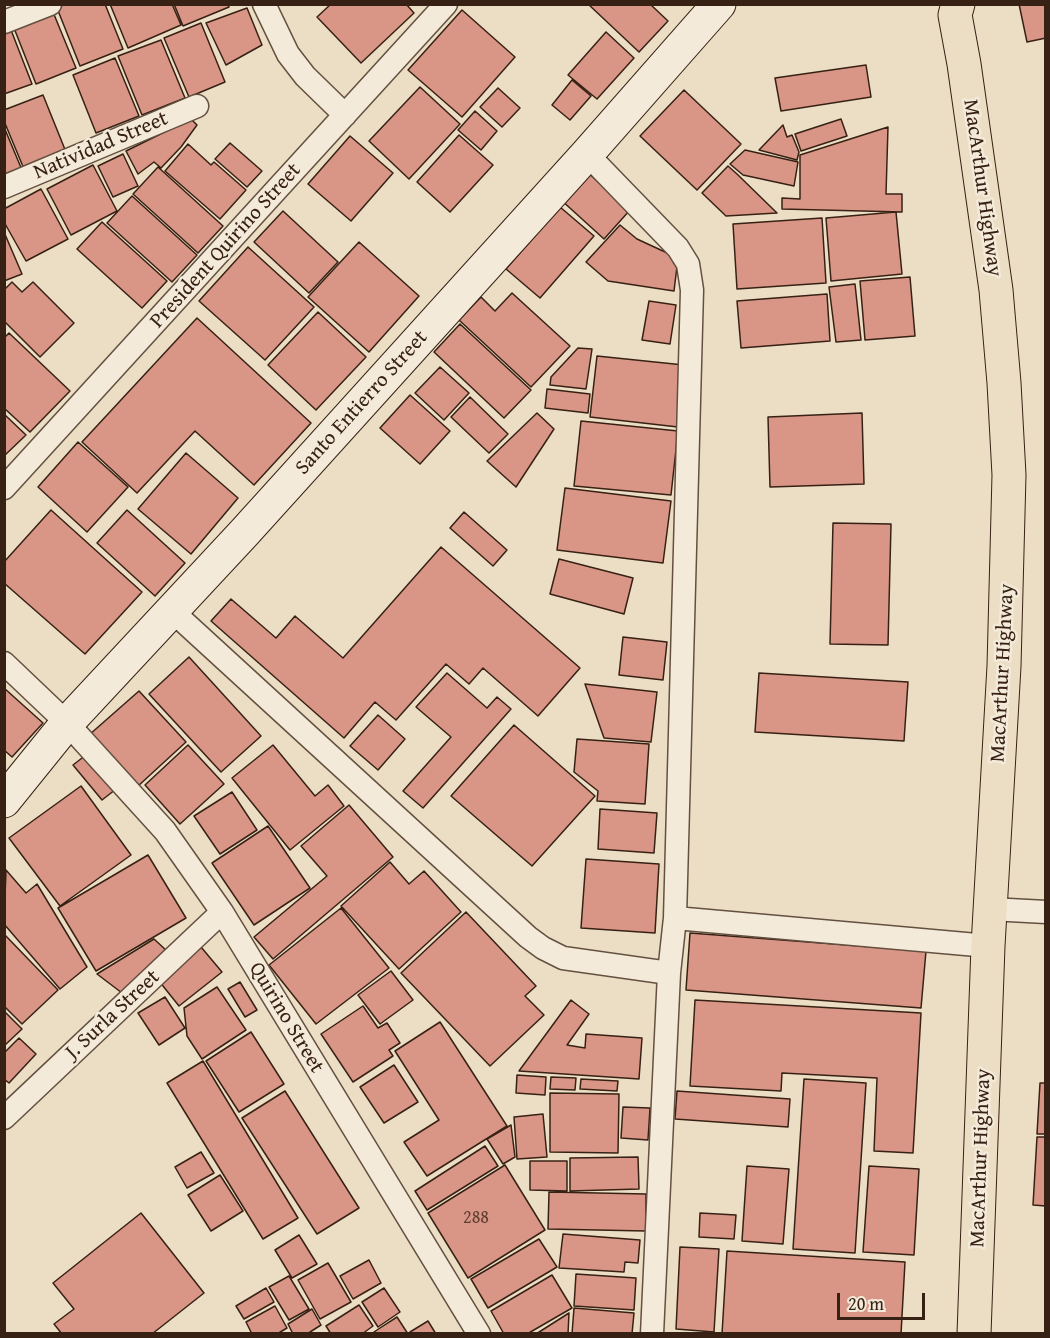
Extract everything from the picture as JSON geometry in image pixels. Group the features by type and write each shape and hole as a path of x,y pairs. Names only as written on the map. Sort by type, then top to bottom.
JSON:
{"highway":[{"name":"MacArthur Highway","path":"951,8 964,64 996,290 1009,475 1004,666 988,946 974,1334"}],"main road":[{"name":"Santo Entierro Street","path":"4,801 67,723 244,533 587,154 719,4"}],"street":[{"path":"4,22 50,4"},
{"path":"264,4 288,54 305,76 345,116"},
{"name":"President Quirino Street","path":"4,488 446,4"},
{"name":"Natividad Street","path":"4,187 197,106"},
{"path":"587,154 678,248 688,264 692,290 675,918 669,973 652,1334"},
{"path":"171,610 528,937 543,948 563,958 669,973"},
{"path":"4,663 67,723"},
{"name":"Quirino Street","path":"67,723 165,831 222,912 479,1334"},
{"path":"990,909 1046,912"},
{"name":"J. Surla Street","path":"4,1118 222,912"},
{"path":"675,918 988,946"}],"building":[{"path":"65,4 105,4 123,49 80,66 57,8"},
{"path":"110,4 172,4 181,25 128,48"},
{"path":"174,4 228,4 229,7 183,26"},
{"path":"331,4 406,4 414,13 361,63 317,17"},
{"path":"588,4 650,4 668,21 639,52"},
{"path":"1019,4 1046,4 1046,38 1027,42"},
{"path":"247,8 262,45 226,65 206,23"},
{"path":"462,10 515,57 462,117 408,70"},
{"path":"53,12 76,68 36,84 14,28"},
{"path":"201,23 225,82 189,97 164,38"},
{"path":"11,30 32,84 4,94 4,33"},
{"path":"606,32 634,58 597,99 568,75"},
{"path":"161,40 185,98 142,115 118,56"},
{"path":"115,58 139,116 96,133 73,75"},
{"path":"866,65 871,97 781,111 775,78"},
{"path":"572,80 591,96 570,120 552,105"},
{"path":"420,87 460,124 409,179 369,141"},
{"path":"498,88 520,108 502,127 480,107"},
{"path":"684,90 741,144 697,190 640,136"},
{"path":"43,95 66,152 24,169 4,121 4,110"},
{"path":"475,111 497,131 481,150 458,130"},
{"path":"191,119 197,125 181,147 161,168 154,162 138,174 126,151"},
{"path":"841,119 847,136 801,151 795,134"},
{"path":"783,125 787,137 792,135 799,152 797,160 759,150"},
{"path":"4,127 22,170 4,177"},
{"path":"888,127 886,194 902,194 902,212 782,209 782,198 800,199 800,155"},
{"path":"459,135 493,165 450,212 417,182"},
{"path":"350,136 393,173 351,221 308,184"},
{"path":"230,143 262,171 247,187 215,159"},
{"path":"188,144 211,165 214,162 246,190 220,219 165,171"},
{"path":"745,150 798,162 794,186 743,175 730,164"},
{"path":"123,154 138,186 113,197 98,166"},
{"path":"93,165 117,211 71,235 47,189"},
{"path":"728,166 777,213 726,216 702,193"},
{"path":"158,167 223,226 198,253 133,194"},
{"path":"586,171 630,210 604,239 560,199"},
{"path":"41,189 68,239 26,261 4,222 4,209"},
{"path":"132,196 197,255 172,282 107,223"},
{"path":"560,207 594,236 540,298 506,269"},
{"path":"283,211 338,262 309,293 254,242"},
{"path":"896,212 902,274 831,281 826,218"},
{"path":"822,218 826,283 737,289 733,224"},
{"path":"102,222 167,281 142,308 77,249"},
{"path":"620,225 637,239 678,258 674,291 608,281 586,262"},
{"path":"4,232 22,274 4,281"},
{"path":"359,242 419,296 369,352 308,297"},
{"path":"248,247 314,307 265,360 199,301"},
{"path":"910,277 915,336 865,340 860,281"},
{"path":"12,282 22,292 33,282 74,323 40,357 4,321 4,290"},
{"path":"855,284 861,340 836,342 829,287"},
{"path":"512,293 570,346 531,387 459,320 481,297 495,311"},
{"path":"827,294 830,341 741,348 737,301"},
{"path":"649,301 676,305 670,344 642,340"},
{"path":"318,312 366,357 316,410 268,365"},
{"path":"197,318 311,423 254,485 195,431 137,493 82,442"},
{"path":"460,324 531,390 504,418 434,352"},
{"path":"9,333 70,391 30,432 4,408 4,338"},
{"path":"578,348 592,349 586,389 550,385 551,377"},
{"path":"597,356 684,365 678,427 590,417"},
{"path":"440,367 469,393 444,420 415,393"},
{"path":"547,389 590,394 588,413 545,408"},
{"path":"410,395 450,431 420,464 380,428"},
{"path":"470,397 508,434 489,453 451,417"},
{"path":"537,413 554,429 516,487 487,461"},
{"path":"862,413 864,484 770,487 768,417"},
{"path":"4,414 26,435 4,456"},
{"path":"581,421 678,431 671,495 574,486"},
{"path":"78,442 128,487 87,532 38,487"},
{"path":"186,453 238,498 191,554 138,509"},
{"path":"565,488 671,501 663,563 557,550"},
{"path":"51,510 142,592 85,654 4,583 4,562"},
{"path":"127,510 185,563 155,596 97,543"},
{"path":"464,512 507,550 493,566 450,528"},
{"path":"833,523 891,524 888,645 830,644"},
{"path":"441,547 580,668 538,716 483,668 469,684 446,664 396,720 375,702 344,738 211,621 231,599 276,638 295,616 343,658"},
{"path":"559,559 633,578 624,614 550,594"},
{"path":"623,637 667,642 663,680 619,675"},
{"path":"189,657 261,736 221,772 149,694"},
{"path":"447,673 487,708 497,697 511,709 423,808 403,791 451,737 416,707"},
{"path":"759,673 908,682 904,741 755,732"},
{"path":"585,684 657,692 651,742 604,738"},
{"path":"4,688 43,723 12,757 4,750"},
{"path":"139,691 186,742 137,787 89,735"},
{"path":"378,715 405,739 378,770 350,746"},
{"path":"514,725 595,796 532,866 451,796"},
{"path":"577,739 649,744 645,804 597,801 598,791 574,772"},
{"path":"188,745 224,784 180,824 145,785"},
{"path":"273,745 315,796 328,785 344,806 290,850 232,778"},
{"path":"91,751 120,786 102,800 73,765"},
{"path":"81,786 131,855 60,906 9,838"},
{"path":"232,792 257,830 220,854 194,816"},
{"path":"349,805 393,857 273,959 254,937 327,876 301,846"},
{"path":"600,809 657,813 654,853 598,849"},
{"path":"268,826 310,888 254,925 212,863"},
{"path":"148,855 186,918 96,971 58,908"},
{"path":"586,859 659,864 655,933 581,928"},
{"path":"390,862 409,884 424,871 461,912 399,969 341,906"},
{"path":"6,870 26,893 37,884 87,967 60,989 4,924"},
{"path":"341,908 389,968 316,1024 269,965"},
{"path":"466,912 536,986 525,996 544,1015 490,1066 401,973"},
{"path":"690,933 926,951 921,1008 686,990"},
{"path":"4,934 58,990 22,1024 4,1006"},
{"path":"154,939 167,951 126,996 97,974"},
{"path":"201,947 222,972 179,1006 159,981"},
{"path":"391,971 413,1000 380,1024 358,995"},
{"path":"240,982 257,1010 245,1017 228,989"},
{"path":"217,987 246,1030 202,1059 187,1036 184,1008"},
{"path":"165,997 185,1028 159,1045 138,1013"},
{"path":"571,1000 589,1014 567,1045 585,1048 586,1034 642,1038 639,1079 519,1071"},
{"path":"695,1000 921,1013 913,1153 874,1151 877,1078 782,1073 781,1091 690,1086"},
{"path":"363,1006 378,1028 387,1023 400,1043 389,1050 393,1056 353,1082 321,1034"},
{"path":"4,1011 22,1029 4,1046"},
{"path":"440,1022 507,1126 427,1176 404,1142 439,1120 395,1051"},
{"path":"251,1032 284,1084 239,1112 206,1061"},
{"path":"19,1038 36,1054 9,1083 4,1079 4,1053"},
{"path":"203,1061 298,1218 263,1239 167,1083"},
{"path":"394,1065 418,1102 384,1123 360,1087"},
{"path":"517,1075 546,1077 545,1095 516,1093"},
{"path":"551,1077 576,1078 575,1090 550,1089"},
{"path":"581,1079 618,1081 617,1091 580,1089"},
{"path":"804,1079 866,1083 855,1253 793,1249"},
{"path":"1040,1083 1046,1083 1046,1134 1037,1134"},
{"path":"285,1091 359,1208 317,1234 242,1118"},
{"path":"677,1091 790,1099 788,1127 675,1119"},
{"path":"550,1093 619,1094 618,1153 550,1152"},
{"path":"623,1107 650,1108 648,1140 621,1138"},
{"path":"543,1114 547,1157 517,1159 514,1117"},
{"path":"511,1125 515,1157 503,1164 487,1139"},
{"path":"1037,1137 1046,1137 1046,1206 1033,1205"},
{"path":"485,1146 498,1166 427,1210 415,1191"},
{"path":"201,1152 214,1173 187,1188 175,1167"},
{"path":"638,1157 639,1189 570,1191 570,1158"},
{"path":"530,1161 567,1161 567,1191 530,1190"},
{"path":"505,1165 545,1230 468,1278 428,1213"},
{"path":"747,1166 789,1169 783,1244 742,1241"},
{"path":"869,1166 919,1169 914,1255 863,1252"},
{"path":"220,1175 243,1211 211,1231 188,1195"},
{"path":"549,1192 646,1194 646,1231 548,1229"},
{"path":"141,1213 204,1293 152,1334 62,1334 54,1324 74,1309 53,1283"},
{"path":"700,1213 736,1215 734,1239 699,1237"},
{"path":"563,1234 640,1240 638,1263 625,1262 624,1272 559,1268"},
{"path":"299,1235 317,1264 292,1278 275,1250"},
{"path":"539,1239 557,1267 488,1308 471,1279"},
{"path":"680,1247 719,1249 714,1332 676,1329"},
{"path":"727,1251 905,1262 901,1334 722,1334"},
{"path":"369,1260 381,1283 353,1299 340,1276"},
{"path":"328,1263 351,1302 320,1319 298,1280"},
{"path":"576,1274 636,1278 634,1310 574,1306"},
{"path":"552,1275 572,1308 527,1334 504,1334 491,1311"},
{"path":"289,1276 309,1309 289,1320 269,1287"},
{"path":"266,1288 274,1302 244,1319 236,1306"},
{"path":"384,1288 400,1312 378,1327 362,1302"},
{"path":"359,1305 373,1326 362,1334 331,1334 326,1326"},
{"path":"275,1306 287,1328 277,1334 252,1334 246,1322"},
{"path":"574,1308 634,1313 632,1334 572,1334"},
{"path":"312,1309 321,1325 307,1334 293,1334 288,1324"},
{"path":"569,1313 568,1334 536,1334"},
{"path":"397,1317 408,1334 371,1334 380,1328"},
{"path":"428,1321 436,1334 412,1334 410,1332"}]}
